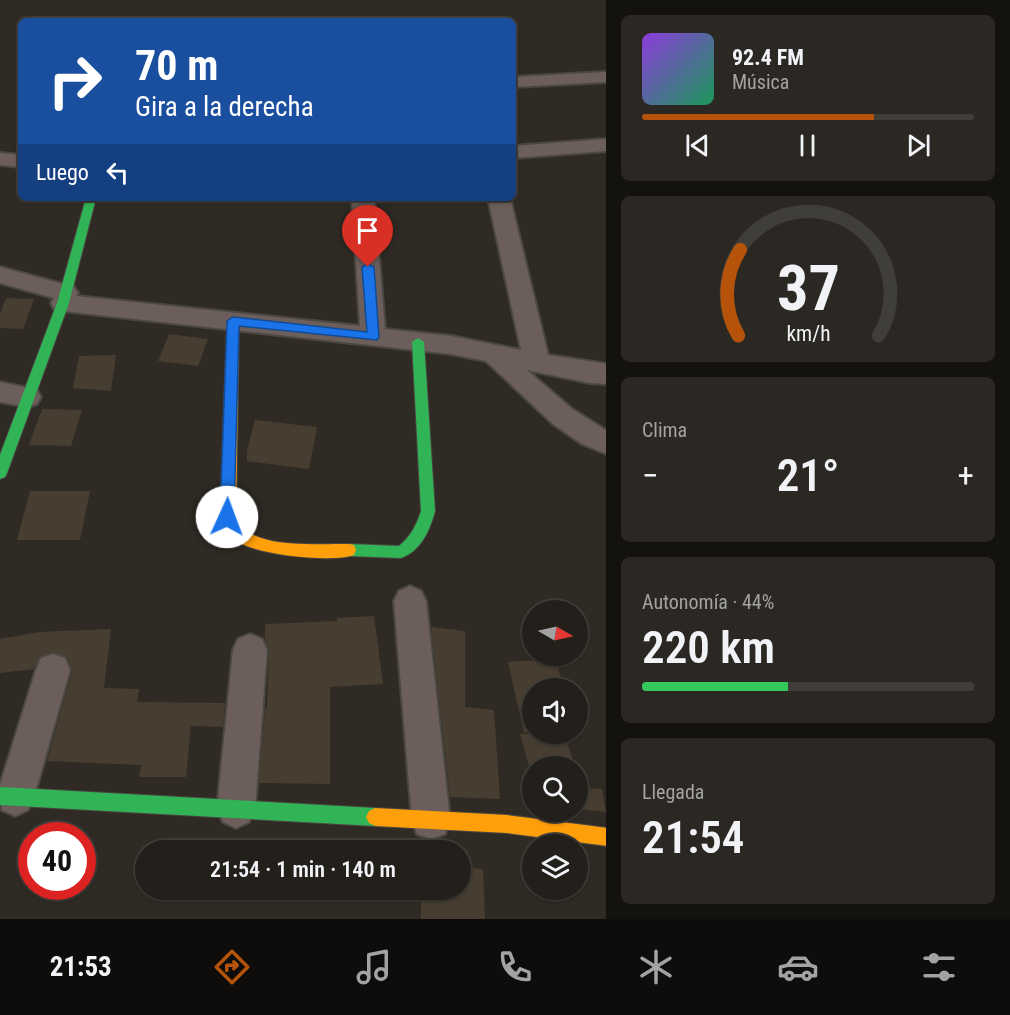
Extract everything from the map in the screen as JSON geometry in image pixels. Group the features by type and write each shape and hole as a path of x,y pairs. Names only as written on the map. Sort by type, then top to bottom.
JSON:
{"street":[{"path":"516,82 606,77"},
{"path":"516,152 606,145"},
{"path":"0,159 18,161"},
{"path":"0,474 65,298 90,201"},
{"path":"363,201 373,337"},
{"path":"500,201 537,362"},
{"path":"0,275 65,298 233,321 451,345 606,374"},
{"path":"233,321 227,517 234,534 247,541 267,546 401,552 414,544 423,530 428,511 418,342"},
{"path":"495,355 556,410 594,438 606,443"},
{"path":"0,392 28,397"},
{"path":"410,601 431,820"},
{"path":"236,809 250,650"},
{"path":"53,670 8,797 507,824 606,837"}],"building":[{"path":"6,298 34,299 23,329 0,328 0,314"},
{"path":"169,334 208,339 198,366 158,361"},
{"path":"116,355 111,391 73,388 79,356"},
{"path":"42,409 82,410 71,446 29,445"},
{"path":"255,420 317,427 309,469 247,461 247,450"},
{"path":"30,491 90,491 80,540 17,540"},
{"path":"374,616 383,684 330,687 330,784 259,783 265,708 267,708 269,650 265,640 265,624 337,621 337,618"},
{"path":"431,627 465,631 465,707 494,710 500,799 450,797"},
{"path":"111,629 104,688 139,689 137,702 225,703 223,727 191,726 186,777 139,777 141,765 47,761 72,671 67,657 52,652 40,656 34,669 0,673 0,639 40,632"},
{"path":"522,661 522,666 558,666 561,678 522,678 522,724 508,662"},
{"path":"523,744 567,744 572,756 526,756"},
{"path":"588,788 602,789 606,812 588,810"},
{"path":"471,868 483,869 485,919 421,919 421,900 471,900"}],"traffic: fast":[{"path":"0,473 63,303 90,201"},
{"path":"349,550 401,552 415,539 426,518 428,511 418,342"},
{"path":"0,796 375,817"}],"traffic: slow":[{"path":"233,321 227,517 231,525 240,536 263,546 349,550"},
{"path":"375,817 507,824 606,837"}],"route":[{"path":"227,517 233,321 373,337 368,267"}]}
